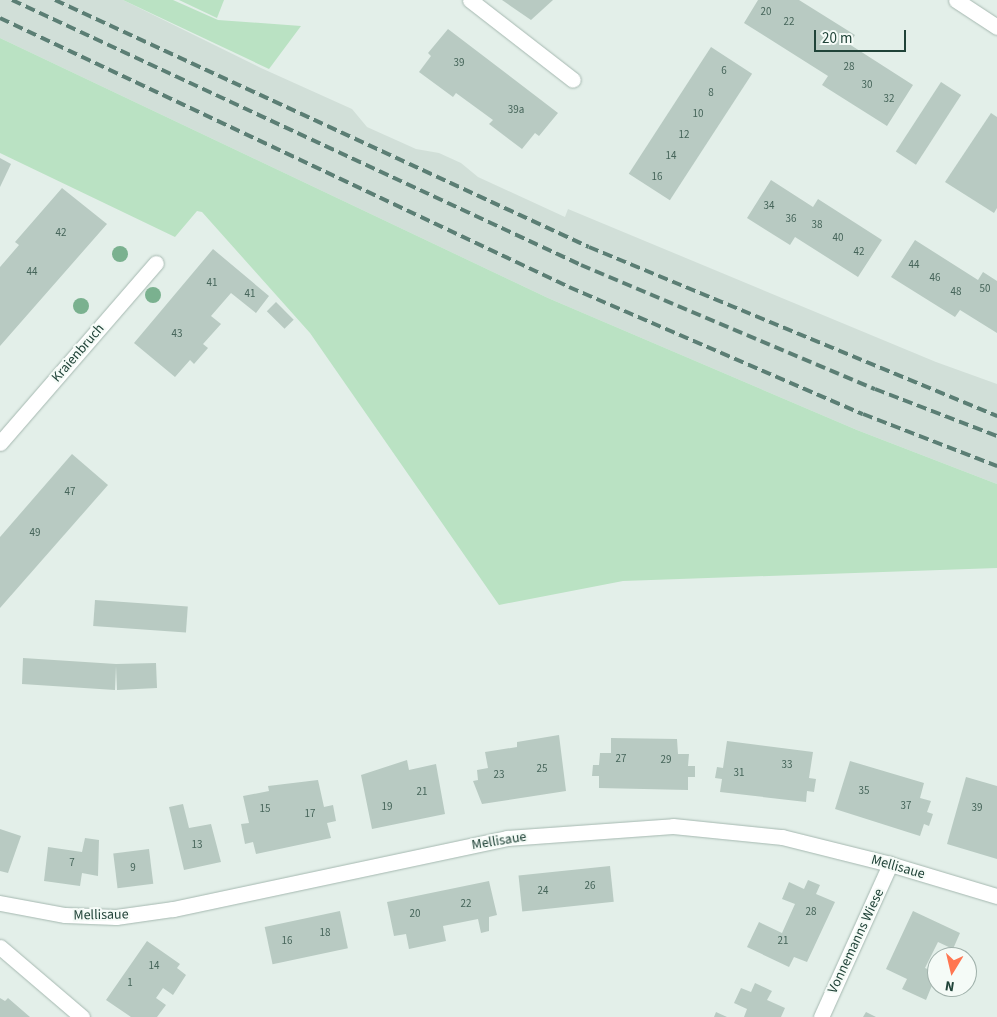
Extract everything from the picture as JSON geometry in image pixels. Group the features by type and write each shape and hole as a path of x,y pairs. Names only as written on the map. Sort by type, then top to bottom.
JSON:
{"street":[{"path":"470,0 573,80"},
{"path":"956,0 997,26"},
{"name":"Kraienbruch","path":"0,443 156,264"},
{"name":"Mellisaue","path":"0,904 65,915 116,918 193,906 508,838 673,826 782,837 890,864 997,896"},
{"name":"Vonnemanns Wiese","path":"821,1017 890,864"},
{"path":"0,947 82,1017"}],"shaded area":[{"path":"0,0 123,0 261,68 352,109 367,127 416,149 439,153 461,163 478,177 565,217 568,209 936,362 997,384 997,484 857,430 548,298 0,38"}],"green space":[{"path":"123,0 173,0 218,20 301,26 269,69"},
{"path":"179,0 224,0 217,18"},
{"path":"0,38 548,298 857,430 997,484 997,568 623,581 499,605 310,333 202,212 197,211 175,237 0,153"}],"building":[{"path":"502,0 553,0 531,20"},
{"path":"758,0 799,0 855,35 849,44 913,85 887,126 822,85 828,76 744,23"},
{"path":"448,29 558,113 539,136 535,133 522,149 489,124 493,120 456,93 453,97 419,72 431,56 428,53"},
{"path":"711,47 752,74 670,200 629,174"},
{"path":"941,82 961,95 916,165 896,152"},
{"path":"991,113 997,117 997,208 994,213 945,182"},
{"path":"0,158 11,164 0,187"},
{"path":"771,180 813,207 818,199 882,240 858,277 795,237 790,245 747,218"},
{"path":"62,188 107,224 0,346 0,267 19,245 15,242"},
{"path":"915,240 978,280 983,272 997,281 997,333 960,310 955,317 891,277"},
{"path":"213,249 269,296 256,313 231,293 211,316 221,324 203,344 208,348 194,364 190,360 175,377 134,343"},
{"path":"276,302 294,320 284,329 267,311"},
{"path":"72,454 108,485 0,608 0,537"},
{"path":"95,600 188,606 186,632 93,626"},
{"path":"23,658 116,664 156,663 157,688 117,690 116,666 115,690 22,684"},
{"path":"559,735 566,791 482,804 473,781 478,780 477,770 488,768 485,752 517,747 517,742"},
{"path":"611,738 677,739 678,754 689,754 688,766 695,766 695,777 688,777 688,790 599,788 599,776 592,776 593,765 599,765 600,753 611,753"},
{"path":"727,741 813,752 809,778 816,779 814,792 807,791 806,802 720,792 722,779 715,778 717,767 723,768"},
{"path":"407,760 409,770 436,764 445,814 372,829 361,775"},
{"path":"850,761 924,783 920,798 931,801 927,812 933,814 929,826 924,824 920,836 835,809"},
{"path":"966,777 997,786 997,859 947,844"},
{"path":"318,780 324,807 333,805 336,821 327,823 331,838 256,854 253,842 245,844 241,824 249,823 243,796 269,791 268,786"},
{"path":"183,804 189,828 211,824 221,862 184,870 169,807"},
{"path":"0,829 21,836 8,873 0,871"},
{"path":"85,838 99,840 98,876 82,873 80,886 44,881 48,847 82,852"},
{"path":"149,849 153,884 118,888 113,853"},
{"path":"610,866 614,902 522,911 519,876"},
{"path":"808,880 820,885 816,894 835,902 807,962 794,957 789,967 747,947 759,922 782,933 795,904 782,899 789,882 804,889"},
{"path":"489,881 497,915 489,917 489,931 481,933 478,919 443,926 446,941 409,949 406,934 394,936 387,902"},
{"path":"340,911 348,948 273,964 265,927"},
{"path":"913,911 960,933 954,947 949,947 938,942 936,947 927,947 927,964 925,968 927,969 926,1000 902,989 907,979 886,969"},
{"path":"147,941 180,964 177,968 186,975 173,995 163,988 156,998 166,1005 157,1017 131,1017 106,1000"},
{"path":"755,983 772,991 767,1000 785,1008 781,1017 744,1017 747,1009 734,1003 741,988 751,992"},
{"path":"0,998 5,1001 8,998 30,1017 0,1017"},
{"path":"716,1012 727,1017 714,1017"},
{"path":"866,1012 876,1017 863,1017"}],"railway":[{"path":"12,0 581,265 875,389 997,436"},
{"path":"55,0 589,247 997,416"},
{"path":"0,18 569,287 863,414 997,466"}]}
